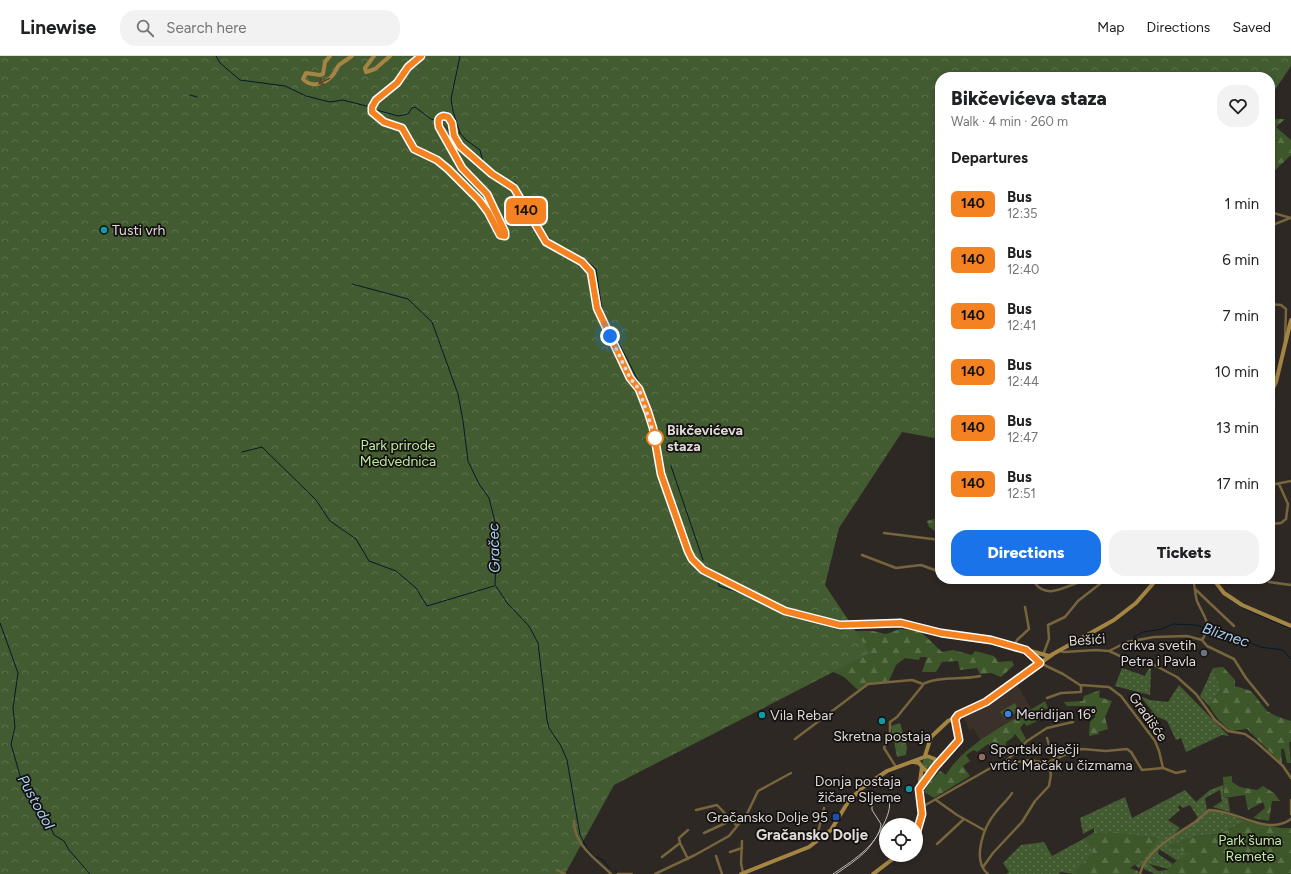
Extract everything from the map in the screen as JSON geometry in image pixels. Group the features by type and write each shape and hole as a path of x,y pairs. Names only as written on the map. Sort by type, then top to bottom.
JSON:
{"main road":[{"path":"330,56 325,62 323,74 320,76 306,73 304,79 305,82 315,84 324,83 333,76 341,64 352,56"},
{"path":"374,56 365,68 366,72 375,69 390,56"},
{"path":"421,56 408,67 397,83 376,100 372,108 374,115 384,122 404,130 414,149 437,160 448,169 483,205 500,235 505,236 505,232 489,197 462,168 439,127 438,121 441,116 448,117 452,123 453,133 460,146 492,174 514,188 546,242 582,262 591,272 597,308 630,378 639,389 648,412 653,428 661,474 688,551 692,559 703,570 747,591 776,608 835,624 901,623 941,633 978,638 1014,646 1043,656 1049,656"},
{"path":"1275,384 1291,320"},
{"path":"921,818 922,807 919,789 921,766 931,737 948,721 986,702 1049,656 1114,620 1136,603 1153,584"},
{"path":"1218,584 1224,593 1242,605 1291,626"},
{"path":"1028,651 1040,663"},
{"path":"921,779 935,767 959,740 959,732 955,724 955,719 958,715"},
{"path":"948,721 955,724"},
{"path":"742,874 798,852 818,841 831,830 846,805 856,793 888,771 930,756 934,758 936,763 935,767"},
{"path":"912,762 929,771"},
{"path":"873,874 879,872 890,862"}],"street":[{"path":"1275,214 1290,218"},
{"path":"1275,224 1290,218"},
{"path":"1275,304 1281,305 1290,311"},
{"path":"1285,341 1286,309"},
{"path":"1275,484 1291,481"},
{"path":"1275,524 1281,524 1286,519 1288,504 1280,484"},
{"path":"884,533 935,539"},
{"path":"862,555 896,568 921,565 935,570"},
{"path":"1275,583 1291,585"},
{"path":"1036,584 1041,590 1054,592 1074,584"},
{"path":"1043,656 1049,639 1048,625 1065,616 1078,601 1101,584"},
{"path":"1194,584 1197,600 1208,621 1208,629 1202,640 1207,646 1234,659 1246,678 1268,705"},
{"path":"1195,588 1234,626"},
{"path":"1014,646 1017,640 1029,629 1024,607"},
{"name":"Bešići","path":"1059,650 1062,652 1096,650 1109,651 1127,642 1154,637 1186,636 1202,640"},
{"path":"1109,651 1140,664 1152,664 1177,677 1196,694 1215,720 1228,731 1245,734 1255,741 1283,766 1291,778"},
{"path":"1040,663 1063,674 1081,686 1081,692 1061,693 1047,698"},
{"path":"795,738 868,684 912,680 923,684 934,681 965,679 980,676"},
{"path":"896,768 884,748 890,733 890,722 897,717 923,684"},
{"name":"Gradišće","path":"1081,686 1109,687 1121,696 1155,741 1163,768"},
{"path":"1004,763 1027,742 1047,728 1073,722"},
{"path":"1047,738 1054,760"},
{"path":"922,807 987,769 1004,763 1030,760 1047,763 1082,749 1106,751 1127,749 1142,770 1163,768 1176,773 1185,771"},
{"path":"983,867 993,853 1022,822 1035,801 1049,786 1051,774 1047,763"},
{"path":"655,874 688,859 729,836 749,810 758,791 791,773"},
{"path":"988,874 979,858 984,830 995,813 1012,793"},
{"path":"936,800 964,819 984,830"},
{"path":"1291,800 1291,814"},
{"path":"696,810 715,805 737,826"},
{"path":"818,841 818,832 824,808"},
{"path":"1140,874 1142,866 1151,855 1181,829 1194,822 1209,810 1220,811 1250,821 1271,825 1284,824 1291,819"},
{"path":"937,844 964,819"},
{"path":"704,833 732,820"},
{"path":"574,821 575,833 584,849 611,874"},
{"path":"688,830 679,838 688,859"},
{"path":"742,841 742,874"},
{"path":"662,857 680,843"},
{"path":"730,852 742,848"},
{"path":"716,856 722,874"},
{"path":"557,870 565,874"},
{"path":"618,874 632,874"}],"shaded area":[{"path":"1275,393 1276,398 1275,416"},
{"path":"1016,683 1032,710 981,741 973,728 970,730 962,715"}],"green space":[{"name":"Park prirode Medvednica","path":"0,56 1291,56 1291,66 1275,90 1275,72 935,72 935,438 902,432 839,528 825,585 870,653 614,785 565,874 0,874"},
{"path":"1275,119 1285,119 1276,127 1291,140 1291,155 1275,170"},
{"path":"935,519 935,531 929,527 927,521"},
{"path":"900,629 920,631 942,652 953,650 972,655 975,651 994,656 998,662 1012,661 1014,665 1001,677 991,673 980,674 977,668 960,670 958,661 942,662 936,672 922,672 927,657 920,657 919,660 905,658 896,665 888,683 872,683 865,685 858,690 844,677 825,668 853,631 873,631 886,634"},
{"path":"1223,667 1235,680 1235,686 1251,691 1267,711 1291,721 1291,742 1289,742 1291,763 1287,763 1284,749 1281,749 1282,764 1247,729 1230,731 1217,718 1209,706 1221,689 1213,668"},
{"path":"1122,668 1145,676 1149,668 1151,669 1150,695 1115,686"},
{"path":"1213,668 1221,689 1209,706 1200,696"},
{"path":"1179,685 1229,736 1222,735 1186,752 1181,738 1176,740 1167,721 1158,717 1147,723 1143,717 1153,712 1140,696 1150,700 1168,702"},
{"path":"1100,690 1099,697 1112,701 1105,717 1108,729 1098,732 1099,734 1089,736 1090,722 1095,717 1096,706 1067,706 1064,702 1083,701 1084,696"},
{"path":"1045,701 1048,708 1036,713 1041,719 1027,726 1024,723 1020,728 1026,739 1022,743 1015,734 1006,742 1006,745 995,753 988,744 977,752 974,750 966,755 970,761 963,766 970,776 934,798 924,792 928,784 940,771 946,775 965,752 977,742"},
{"path":"1015,703 1019,711 1005,719 1000,712"},
{"path":"900,723 907,747 906,755 897,757 891,726"},
{"path":"926,758 930,758 932,759 932,767 926,768 923,765 923,761"},
{"path":"1232,776 1232,782 1240,787 1257,790 1263,786 1274,793 1280,801 1272,801 1269,821 1253,818 1265,808 1263,802 1248,810 1245,795 1224,798 1223,777"},
{"path":"1223,785 1224,798 1228,798 1230,812 1213,807 1222,801 1220,790 1205,798 1207,810 1198,818 1190,805 1183,808 1180,805 1178,807 1180,810 1168,820 1180,828 1170,839 1209,811 1223,812 1247,821 1218,834 1196,836 1169,846 1192,854 1176,860 1159,849 1158,854 1173,864 1168,869 1149,864 1158,871 1167,870 1170,874 1155,874 1144,869 1143,865 1139,868 1135,865 1144,859 1114,832 1106,834 1094,832 1094,828 1083,834 1080,818 1125,797 1132,818 1185,790 1196,802 1210,790"},
{"name":"Park šuma Remete","path":"1247,821 1281,828 1291,828 1291,874 1170,874 1167,870 1179,858 1191,854 1168,846 1196,836 1218,834"},
{"path":"1096,831 1106,834 1114,832 1159,838 1144,859 1130,868 1138,871 1139,874 1073,874 1093,853 1085,838"},
{"path":"1085,838 1094,853 1073,874 1061,872 1058,874 1006,874 1009,872 1003,863 1021,845 1044,842 1052,856"}],"waterway":[{"path":"216,56 220,63 240,80 285,86 306,96 330,102 343,100 370,107"},
{"name":"Bliznec","path":"460,56 451,99 453,111 460,133 466,140 480,150 483,162 487,167"},
{"path":"190,95 197,97"},
{"path":"373,109 398,116 408,114 412,108 415,107 431,119 437,120"},
{"path":"440,122 451,132"},
{"name":"Bliznec","path":"455,133 460,133"},
{"name":"Bliznec","path":"491,171 495,172"},
{"name":"Bliznec","path":"515,182 541,228 554,244"},
{"name":"Bliznec","path":"560,247 587,261 596,269 602,310 648,400"},
{"name":"Gračec","path":"352,284 408,299 432,322 458,394 468,461 479,484 489,498 497,530 495,585 508,604 529,626 538,643 547,720 549,728 561,746 567,760 580,835 588,850 595,857 603,860 609,868"},
{"path":"242,452 262,447 316,500 330,521 356,539 369,561 396,571 416,588 427,606 494,586"},
{"name":"Bliznec","path":"671,466 703,560"},
{"name":"Bliznec","path":"718,580 719,586 747,595 790,616 841,630 852,628"},
{"path":"1215,584 1220,591 1238,605 1291,629"},
{"name":"Pustodol","path":"0,623 18,673 13,708 15,727 11,744 21,779 38,810 46,817 54,835 64,841 69,850 90,874"},
{"name":"Bliznec","path":"1134,637 1143,632 1162,629 1173,624 1196,625 1218,633 1227,639 1239,638 1260,647 1283,650 1291,659"}],"tram line":[{"path":"833,874 862,853 875,839 881,824 872,810 872,802 878,797 886,798 889,803 889,811 881,830 870,847 836,874"}],"bus line":[{"name":"140","path":"421,56 408,67 397,83 376,100 373,104 372,112 384,122 402,128 414,149 437,160 448,169 479,200 488,212 497,232 500,235 505,236 506,234 495,213 489,197 462,168 439,127 438,121 440,117 448,117 452,123 454,136 460,146 492,174 514,188 542,238 550,246 587,266 593,278 599,313 630,378 639,389 648,412 653,428 661,474 674,506 688,551 692,559 703,570 747,591 776,608 785,611 840,625 901,623 941,633 991,640 1026,650 1030,652 1040,663 986,702 958,715 954,722 959,732 959,740 935,767 930,776 919,789 922,804 921,818"}],"place":[{"name":"Tusti vrh","path":"104,230"},
{"name":"Bikčevićeva staza","path":"655,438"},
{"name":"crkva svetih Petra i Pavla","path":"1204,653"},
{"name":"Meridijan 16°","path":"1008,714"},
{"name":"Vila Rebar","path":"762,715"},
{"name":"Skretna postaja","path":"882,721"},
{"name":"Sportski dječji vrtić Mačak u čizmama","path":"982,757"},
{"name":"Donja postaja žičare Sljeme","path":"909,789"},
{"name":"Gračansko Dolje 95","path":"836,817"}],"district":[{"name":"Gračansko Dolje","path":"812,835"}],"route":[{"path":"610,336 630,378 639,389 648,412 655,438"}]}
